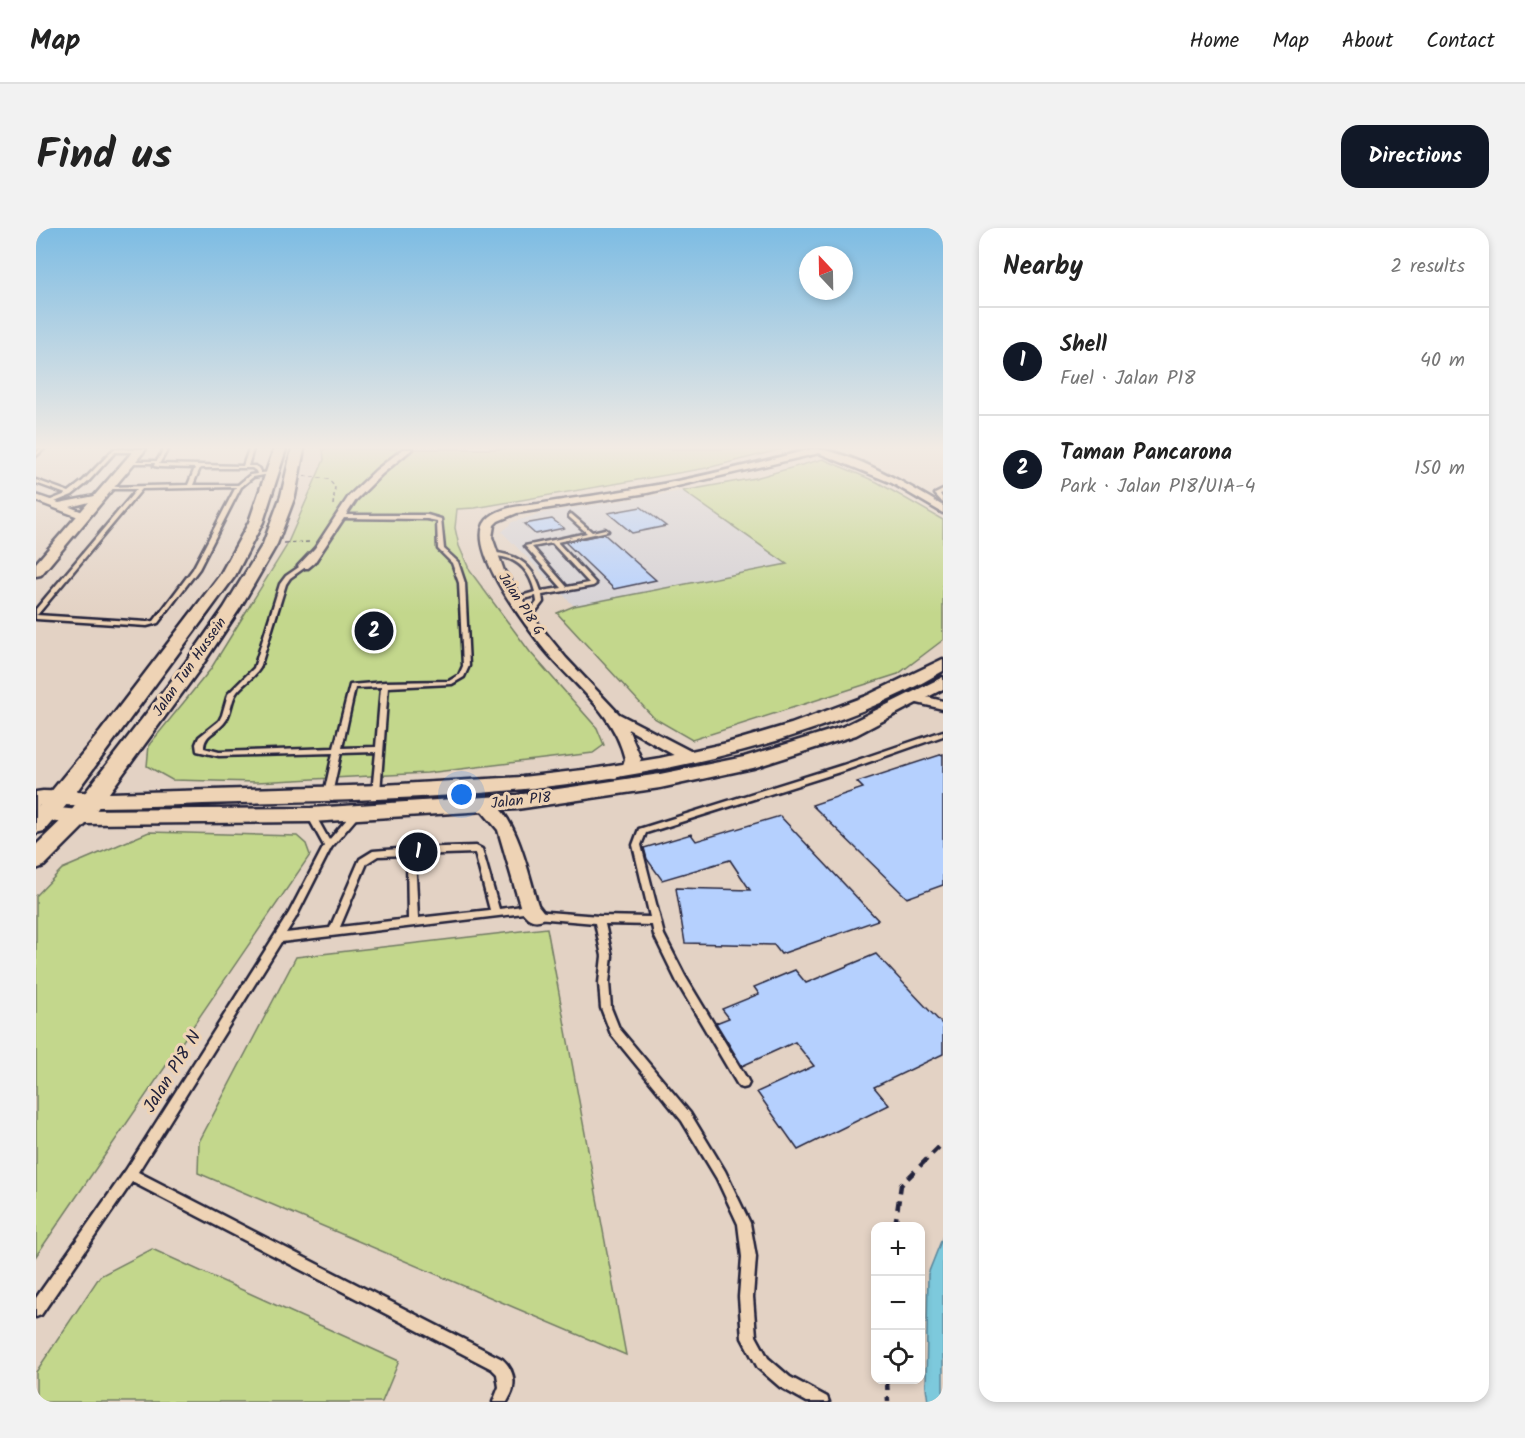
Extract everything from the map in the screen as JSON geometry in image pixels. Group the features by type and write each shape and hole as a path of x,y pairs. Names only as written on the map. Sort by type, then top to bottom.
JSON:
{"main road":[{"name":"Jalan Tun Hussein","path":"43,810 227,576 256,522 260,504"},
{"name":"Jalan Tun Hussein","path":"36,860 85,808 194,666 270,544 284,504"}],"street":[{"path":"49,504 84,516"},
{"path":"52,505 60,504"},
{"path":"36,572 95,504"},
{"path":"304,566 320,553 339,517 351,504"},
{"name":"Jalan P18 G","path":"557,504 516,510 498,516 488,526 485,541 514,599 528,618 554,653 615,717 633,759 629,768 612,774"},
{"name":"Jalan P18","path":"85,808 501,787 612,774 759,741 863,706 912,683 943,664"},
{"name":"Jalan P18","path":"85,808 311,815 356,814 517,802 660,782 746,763 849,730 914,698 942,691"},
{"name":"Jalan P18 G","path":"615,717 631,724 670,750 691,758"},
{"path":"506,828 517,802"},
{"path":"485,805 506,828 533,912"},
{"path":"43,810 85,808"}],"lane":[{"path":"36,615 127,504"},
{"path":"36,615 147,624 156,622 196,569 230,504"},
{"path":"571,516 591,534"},
{"path":"328,794 350,688 356,685 455,682 462,676 466,656 462,583 455,562 441,549 440,522 437,518 339,517"},
{"path":"566,589 528,546 605,531"},
{"path":"514,599 539,592 593,584 553,541"},
{"path":"491,554 508,555 517,559 534,576 540,602 528,618"},
{"path":"304,566 285,580 257,668 253,675 231,693 221,723 200,741 200,749 204,752 219,754 379,749"},
{"path":"376,793 385,684"},
{"path":"742,1083 681,979 659,935 637,845 642,831 846,767 943,733"},
{"name":"Jalan P18 N","path":"36,1310 130,1174 279,938 328,846 356,814"},
{"path":"311,815 328,846"},
{"path":"334,931 363,861 376,853 476,849 479,851 495,912"},
{"path":"411,851 413,923"},
{"path":"279,938 495,912 533,912 600,920 655,921"},
{"path":"600,920 607,956 604,983 606,1008 615,1031 686,1117 721,1176 744,1223 749,1257 746,1297 749,1338 763,1363 784,1382 822,1402"},
{"path":"130,1174 497,1364 504,1370 506,1387 500,1402"}],"path":[{"path":"333,504 339,517"},
{"path":"286,543 325,541"},
{"path":"896,1222 901,1185 943,1143"},
{"path":"887,1384 888,1402"}],"shaded area":[{"path":"600,504 701,504 788,564 574,606 502,532 512,522 547,512"}],"green space":[{"path":"305,504 499,504 457,509 455,528 459,546 470,571 530,652 597,728 604,745 593,753 427,773 257,782 172,780 147,766 149,745 210,670 286,547"},
{"path":"701,504 915,504 943,520 943,640 898,674 692,740 654,718 557,613 574,606 787,564"},
{"path":"149,832 297,836 306,844 310,855 36,1256 36,896 62,869"},
{"path":"547,928 626,1355 198,1173 199,1142 296,957"},
{"path":"152,1249 399,1361 382,1402 36,1402 36,1372 100,1276"}],"water":[{"path":"943,1236 943,1402 928,1402 926,1387 928,1274"}],"building":[{"path":"641,507 666,526 632,533 608,513"},
{"path":"552,519 564,528 535,534 524,524"},
{"path":"604,534 656,580 614,589 565,542"},
{"path":"943,754 943,885 907,898 812,805 863,788 857,782"},
{"path":"780,816 878,920 781,954 774,945 685,943 676,888 750,890 730,860 662,880 647,859 644,848 691,834 696,841"},
{"path":"876,954 943,1025 943,1054 874,1087 889,1105 798,1150 757,1092 814,1066 795,1042 742,1066 716,1023 729,1018 722,1009 759,994 754,987 795,970 806,983"}],"place":[{"name":"Taman Pancarona","path":"374,631"},
{"name":"Shell","path":"418,852"}]}
